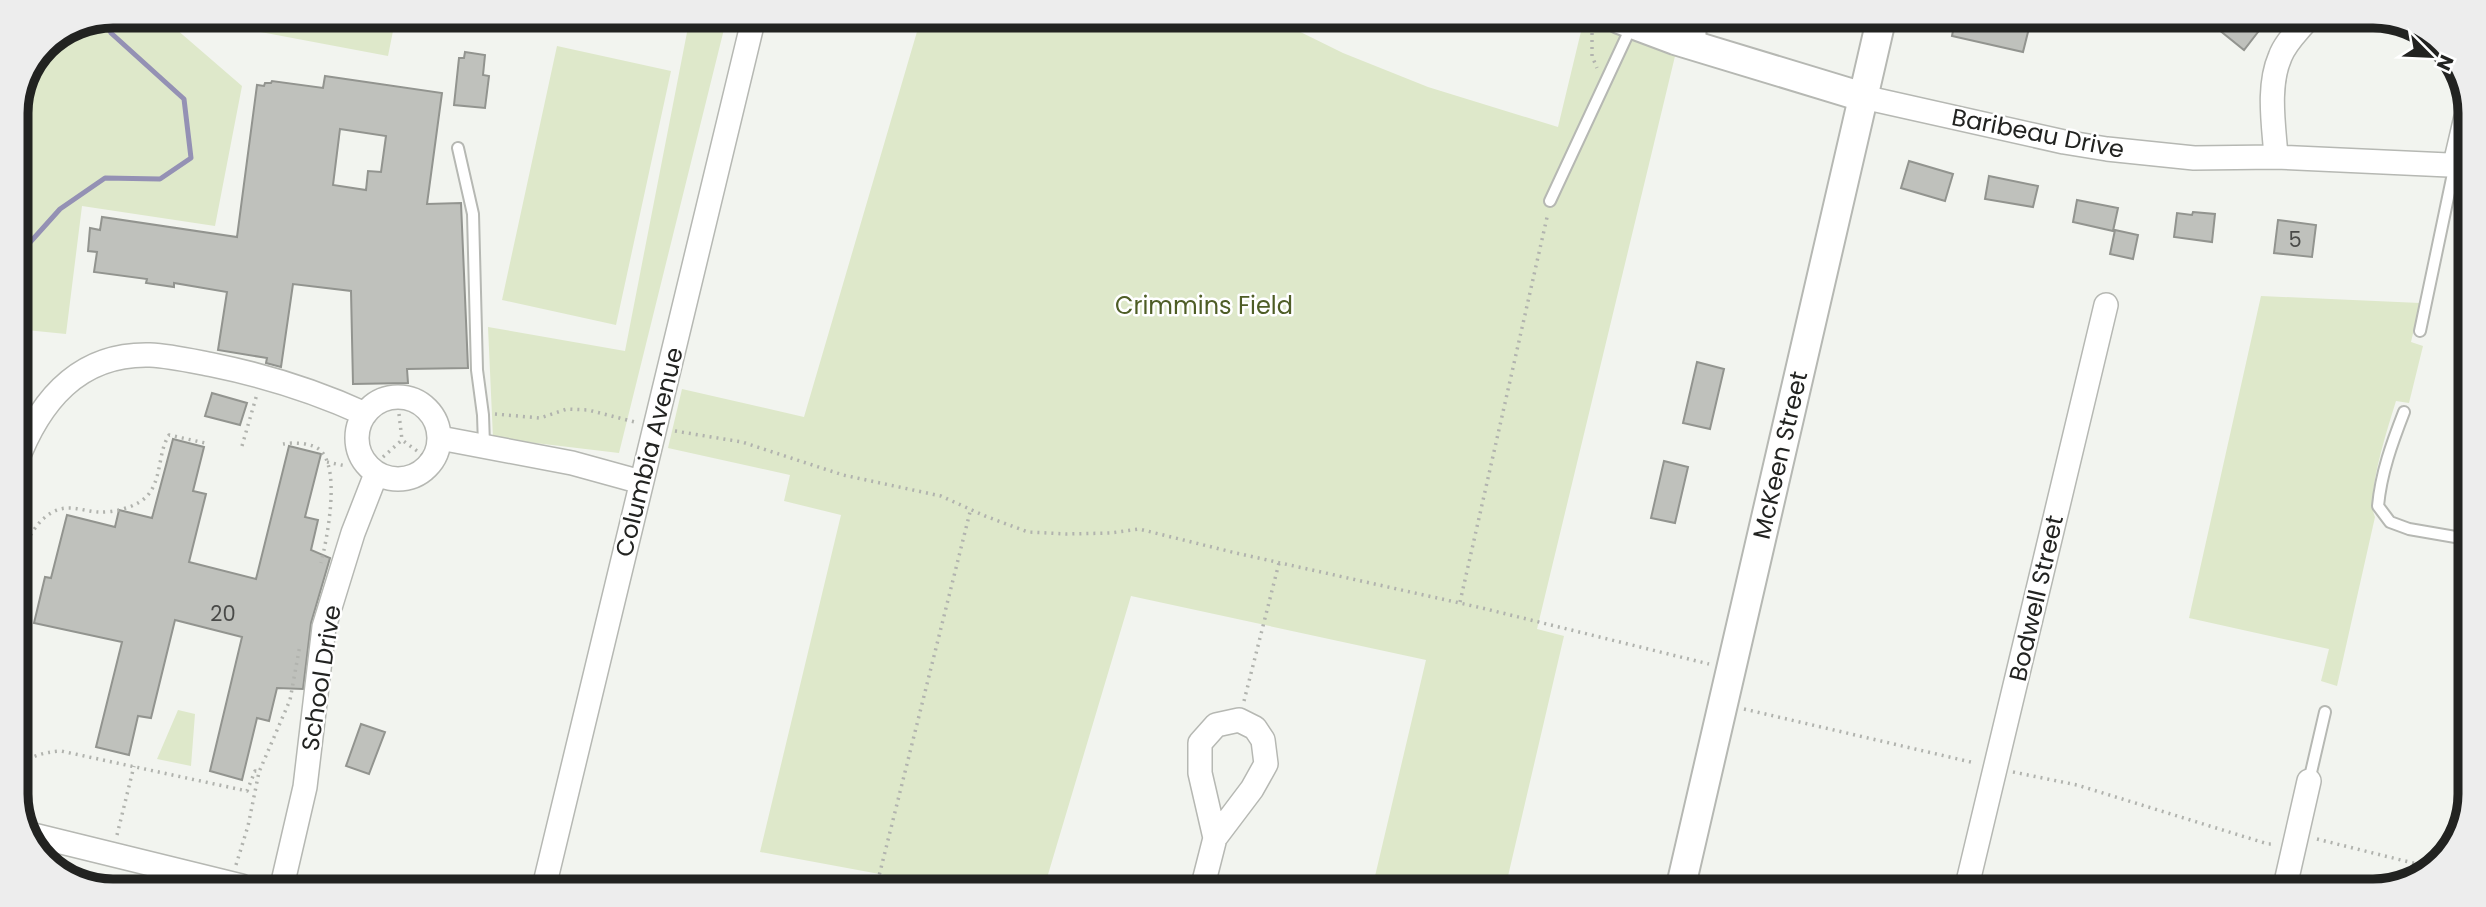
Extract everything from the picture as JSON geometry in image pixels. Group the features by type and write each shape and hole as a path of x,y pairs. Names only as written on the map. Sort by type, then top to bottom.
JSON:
{"street":[{"name":"Columbia Avenue","path":"546,879 751,28"},
{"name":"Baribeau Drive","path":"1639,28 1863,97 2064,142 2194,158 2276,157 2458,165"},
{"name":"McKeen Street","path":"1683,879 1879,28"},
{"path":"2276,157 2273,109 2275,74 2280,57 2301,28"},
{"name":"Bodwell Street","path":"1969,879 2106,305"},
{"path":"28,436 35,420 66,383 96,365 113,358 132,355 173,358 275,379 365,414"},
{"path":"389,398 410,398 429,410 436,420 440,438 436,456 429,467 418,475 394,480 364,463 357,445 359,424 365,414 372,406 389,398"},
{"path":"440,438 572,463 640,482"},
{"name":"School Drive","path":"284,879 305,787 324,627 375,469"},
{"path":"1204,879 1215,838 1252,789 1266,764 1263,740 1255,728 1239,720 1216,725 1200,743 1200,773 1215,838"},
{"path":"2287,879 2309,781"},
{"path":"39,836 238,877"}],"lane":[{"path":"1550,201 1605,85 1626,28"},
{"path":"1700,48 1701,28"},
{"path":"458,149 473,214 477,370 484,445"},
{"path":"2420,331 2458,181"},
{"path":"2404,412 2392,444 2378,506 2390,522 2409,529 2458,537"},
{"path":"2309,781 2325,712"}],"path":[{"path":"1605,85 1592,56 1623,28"},
{"path":"1460,603 1550,201"},
{"path":"242,446 258,391"},
{"path":"483,415 540,418 567,409 588,410 637,422"},
{"path":"399,415 402,439 424,456"},
{"path":"675,431 742,442 843,475 941,496 1028,532 1110,533 1139,528 1714,665"},
{"path":"28,540 37,525 52,512 71,507 110,511 128,507 147,495 153,486 169,435 205,443"},
{"path":"375,469 402,439"},
{"path":"283,444 314,446 321,451 327,462 330,518 319,569"},
{"path":"327,462 346,466"},
{"path":"878,879 971,508"},
{"path":"1239,720 1279,563"},
{"path":"238,877 259,772 290,699 300,644"},
{"path":"1744,709 2077,785 2268,844 2312,838 2420,865"},
{"path":"28,759 61,751 247,791 255,771 259,772"},
{"path":"116,837 134,766"}],"green space":[{"path":"113,28 175,28 242,86 215,226 82,206 66,334 28,330 28,113 34,81 53,53 81,34"},
{"path":"239,28 394,28 388,56"},
{"path":"688,28 724,28 619,453 493,438 488,327 625,351"},
{"name":"Crimmins Field","path":"918,28 1292,28 1343,53 1428,87 1558,127 1582,28 1609,28 1676,52 1537,629 1564,636 1507,879 1374,879 1426,660 1131,596 1047,879 906,879 760,852 841,515 784,501 790,475 668,448 682,389 804,417"},
{"path":"557,46 671,71 616,325 502,300"},
{"path":"2261,296 2420,303 2411,342 2423,346 2409,403 2396,401 2379,460 2373,494 2375,517 2337,686 2321,681 2329,649 2189,618"},
{"path":"178,710 195,714 191,766 157,759"}],"building":[{"path":"1954,28 2029,28 2023,52 1952,36"},
{"path":"2217,28 2253,28 2258,32 2244,50"},
{"path":"465,52 485,55 483,75 489,76 485,108 454,105 459,58 464,58"},
{"path":"325,76 442,93 427,204 461,203 468,368 407,369 408,383 353,384 351,291 293,284 281,367 266,363 267,358 218,350 227,292 174,283 174,287 146,283 147,279 94,272 97,252 88,251 90,228 100,230 102,217 237,237 257,85 264,86 272,81 323,88","holes":["340,129 386,136 381,172 368,171 366,190 333,185"]},
{"path":"1909,161 1953,174 1945,201 1901,188"},
{"path":"1989,176 2038,186 2033,207 1985,199"},
{"path":"2077,200 2118,208 2113,231 2073,222"},
{"path":"2193,212 2215,214 2212,242 2174,237 2177,213 2192,215"},
{"path":"2278,220 2316,225 2312,257 2274,253"},
{"path":"2115,230 2138,235 2133,259 2110,254"},
{"path":"1697,362 1724,369 1710,429 1683,423"},
{"path":"212,393 247,403 240,425 205,416"},
{"path":"173,439 204,447 193,491 206,494 189,562 256,579 289,446 321,454 305,517 318,520 311,550 330,558 311,623 303,689 277,688 269,721 257,718 242,780 210,771 242,637 175,620 151,718 138,716 129,755 96,747 122,642 34,623 45,577 51,578 67,515 115,527 119,510 152,518"},
{"path":"1664,461 1688,467 1675,523 1651,518"},
{"path":"361,724 385,732 369,774 346,766"}],"waterway":[{"path":"28,245 60,209 105,178 160,179 191,158 184,99 109,28"}]}
